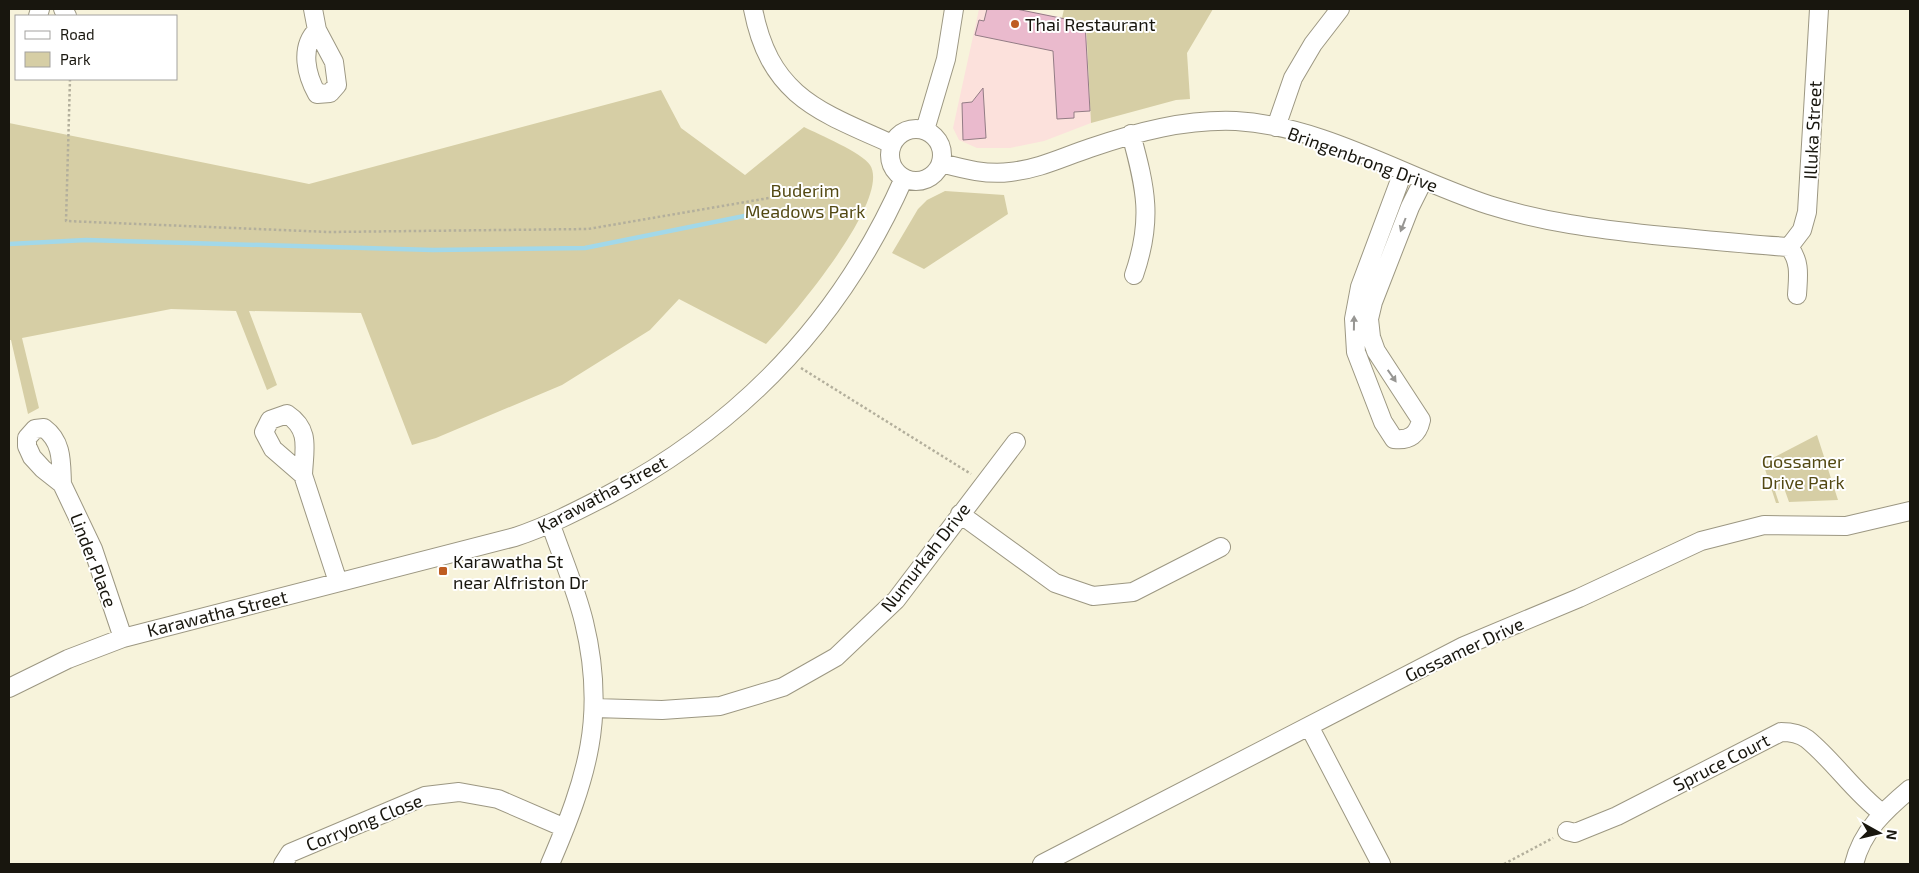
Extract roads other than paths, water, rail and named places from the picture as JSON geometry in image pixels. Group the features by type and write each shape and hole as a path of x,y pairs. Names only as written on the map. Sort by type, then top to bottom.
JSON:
{"street":[{"path":"314,9 317,30"},
{"path":"753,9 758,34 767,57 780,77 796,94 813,108 892,144"},
{"path":"925,130 946,59 954,9"},
{"path":"1276,127 1293,78 1313,44 1340,9"},
{"name":"Illuka Street","path":"1789,247 1802,230 1807,212 1819,9"},
{"name":"Bringenbrong Drive","path":"941,163 974,172 1008,173 1039,167 1131,134 1166,126 1199,122 1235,121 1276,127 1311,135 1423,181 1489,205 1540,220 1578,227 1789,247"},
{"path":"910,129 925,130 932,133 941,147 941,163 930,177 922,180 904,178 898,174 890,160 892,144 902,132 910,129"},
{"path":"1131,134 1143,182 1147,212 1145,238 1134,275"},
{"path":"1404,172 1360,287 1354,319 1356,352 1383,422 1394,439 1404,440 1412,437 1419,429 1421,420 1376,351 1371,337 1369,319 1383,276 1410,207 1423,181"},
{"name":"Karawatha Street","path":"9,688 68,659 123,638 515,537 550,525 642,477 705,436 764,382 811,333 854,275 885,222 904,178"},
{"path":"1789,247 1796,256 1799,270 1797,295"},
{"name":"Numurkah Drive","path":"594,708 662,710 720,706 783,687 836,657 896,600 1016,442"},
{"path":"303,475 338,582"},
{"name":"Linder Place","path":"62,484 93,549 123,638"},
{"name":"Gossamer Drive","path":"1042,864 1464,646 1579,598 1701,541 1764,525 1846,526 1910,511"},
{"path":"960,514 1055,583 1094,596 1133,592 1221,547"},
{"path":"550,525 584,620 593,675 594,708 585,773 566,828 550,864"},
{"path":"1309,726 1381,864"},
{"name":"Spruce Court","path":"1567,831 1575,833 1617,816 1781,732 1792,732 1806,739 1862,796 1882,813"},
{"path":"1854,864 1862,842 1882,813 1910,790"},
{"name":"Corryong Close","path":"283,864 290,853 425,796 459,792 498,800 566,828"}],"waterway":[{"path":"9,244 86,240 433,250 585,248 774,210"}],"place":[{"name":"Thai Restaurant","path":"1015,24"},
{"name":"Karawatha St near Alfriston Dr","path":"443,571"}],"park label":[{"name":"Buderim Meadows Park","path":"805,200"},
{"name":"Gossamer Drive Park","path":"1803,471"}]}
